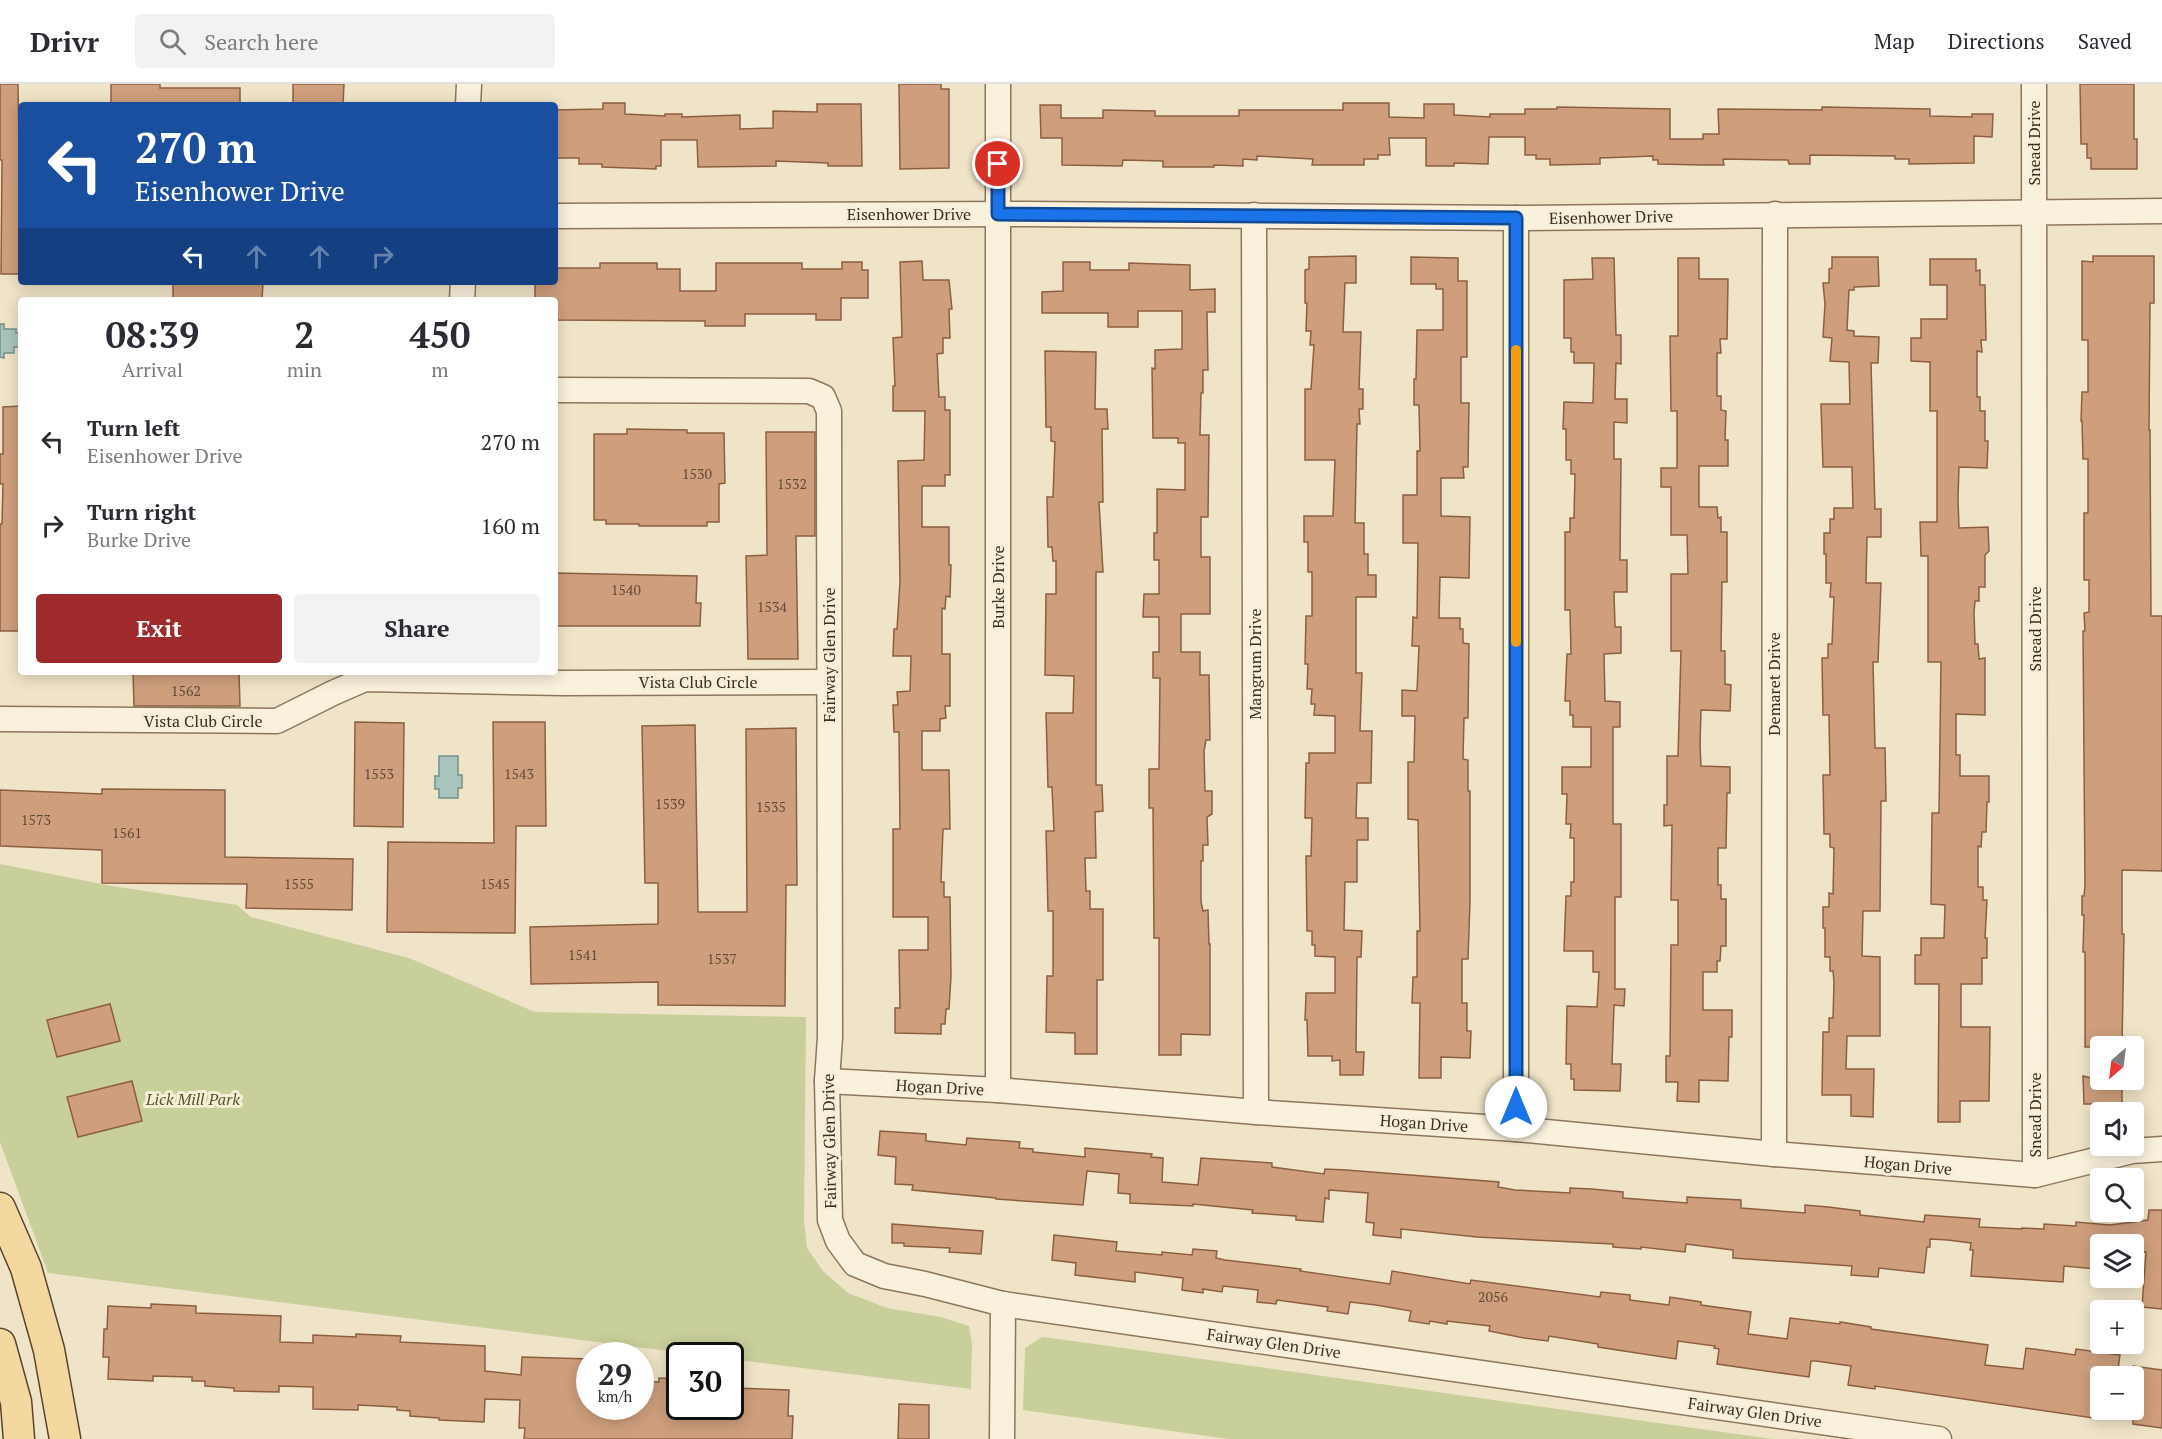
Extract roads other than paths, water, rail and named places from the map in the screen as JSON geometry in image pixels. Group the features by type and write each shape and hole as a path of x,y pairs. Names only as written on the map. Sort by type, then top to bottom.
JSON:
{"main road":[{"path":"0,1208 26,1268 49,1350 65,1439"},
{"path":"0,1344 16,1402 19,1439"}],"street":[{"path":"468,102 469,84"},
{"name":"Burke Drive","path":"998,84 998,1090"},
{"name":"Snead Drive","path":"2034,84 2035,1175"},
{"name":"Eisenhower Drive","path":"558,216 998,214 1516,218 2162,211"},
{"name":"Demaret Drive","path":"1773,1154 1775,214"},
{"name":"Mangrum Drive","path":"1254,215 1256,1112"},
{"path":"1516,218 1516,1129"},
{"name":"Fairway Glen Drive","path":"558,390 809,391 823,397 829,411 830,1036 827,1081 830,1220 838,1241 855,1264 884,1276 1003,1304 1940,1439"},
{"name":"Vista Club Circle","path":"0,719 277,721 365,680 829,682"},
{"name":"Hogan Drive","path":"827,1081 998,1090 1256,1112 1516,1129 1773,1154 2035,1175 2132,1151 2162,1149"},
{"path":"1002,1439 1003,1304"}],"water":[{"path":"0,324 4,324 4,329 16,329 18,347 14,347 14,353 4,353 4,358 0,357"},
{"path":"439,756 458,756 458,775 462,775 462,788 458,788 458,798 439,798 439,789 435,789 435,776 439,776"}],"park label":[{"name":"Lick Mill Park","path":"193,1099"}]}
